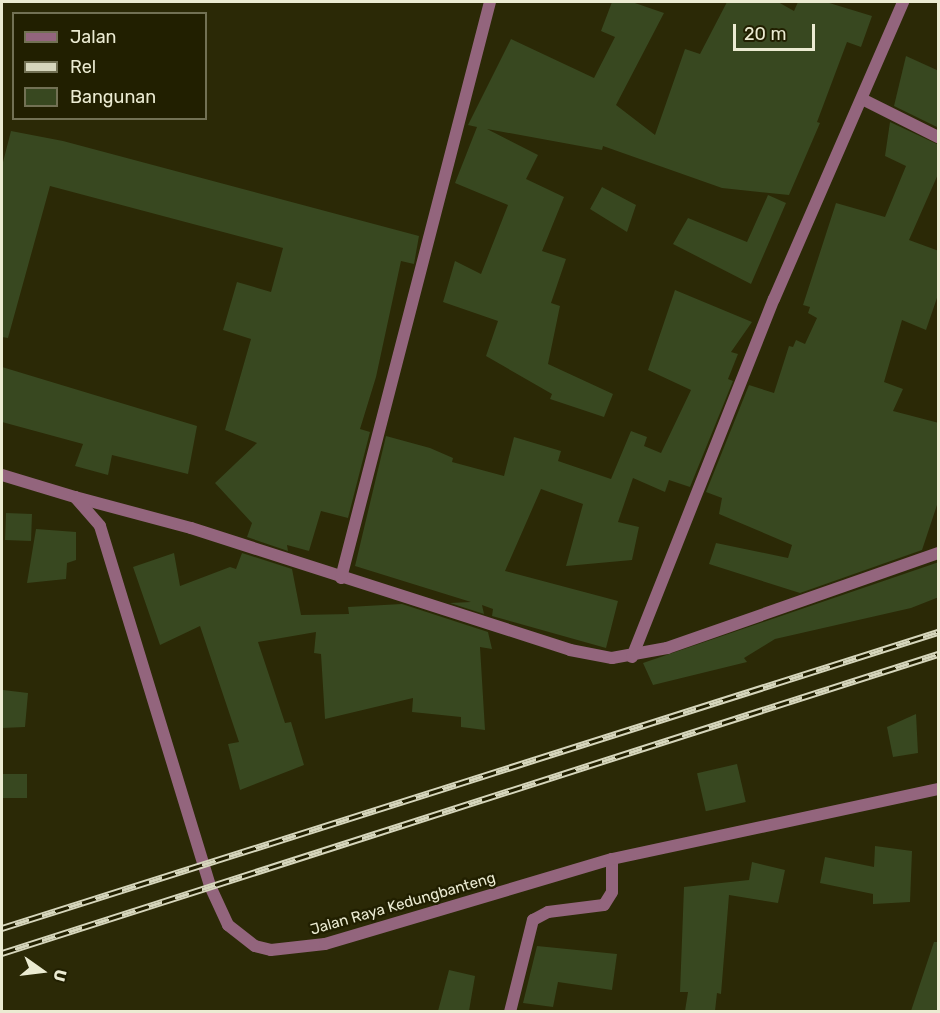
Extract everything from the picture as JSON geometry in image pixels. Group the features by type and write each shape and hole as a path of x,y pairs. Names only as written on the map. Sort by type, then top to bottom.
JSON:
{"street":[{"path":"341,578 490,2"},
{"path":"632,657 774,299 903,2"},
{"path":"862,99 939,137"},
{"path":"2,475 191,528 570,650 612,658 632,657 939,553"},
{"name":"Jalan Raya Kedungbanteng","path":"75,497 100,526 112,559 210,886 228,925 238,936 255,946 272,950 325,944 612,859 939,789"},
{"path":"510,1011 533,920 548,912 604,904 612,892 612,859"}],"building":[{"path":"612,2 632,2 664,13 616,105 655,135 685,49 700,54 727,2 778,2 794,11 798,2 826,2 872,16 861,47 847,42 817,122 820,123 789,195 722,188 603,146 602,150 487,129 538,155 526,179 564,197 542,251 566,259 551,303 560,306 548,364 613,394 604,417 550,399 552,394 486,356 498,321 443,302 455,261 481,274 508,205 455,183 477,127 468,125 511,39 594,78 615,37 601,31"},
{"path":"906,56 939,71 939,128 894,106"},
{"path":"890,122 939,145 939,172 909,240 939,251 939,292 926,330 902,320 884,382 903,389 893,411 939,423 939,499 922,550 800,593 709,564 716,543 788,558 792,545 719,514 722,498 706,492 749,385 774,393 789,346 793,347 796,340 805,344 817,318 808,313 810,307 803,305 836,203 885,217 906,166 885,156"},
{"path":"11,131 63,141 419,236 414,264 401,261 376,377 360,429 370,432 348,518 321,511 309,551 287,545 288,551 247,537 252,523 215,483 257,443 225,430 251,339 223,330 237,282 271,292 283,248 50,186 8,338 2,337 2,166"},
{"path":"602,187 636,205 627,232 590,209"},
{"path":"768,195 786,203 751,284 673,244 688,218 747,242"},
{"path":"675,290 752,322 731,352 738,354 728,379 733,381 690,487 669,480 665,492 633,478 618,522 639,527 632,560 566,566 583,504 541,489 505,571 618,601 606,648 492,616 493,609 482,605 484,614 450,603 471,602 355,566 386,436 430,448 453,458 452,462 504,476 514,437 561,451 558,461 611,479 631,431 647,437 644,446 661,453 691,390 648,370"},
{"path":"2,367 197,426 188,474 112,455 108,475 75,466 83,444 2,422"},
{"path":"6,513 32,514 31,541 5,540"},
{"path":"36,529 76,532 76,560 67,563 66,579 27,583"},
{"path":"174,553 180,586 230,567 236,569 242,553 292,569 301,615 349,614 348,607 402,604 488,632 492,649 480,647 485,730 461,727 461,717 412,712 413,698 325,719 321,654 314,653 316,632 258,642 285,723 291,722 304,765 240,790 228,744 239,742 200,626 160,645 133,567"},
{"path":"939,562 939,597 911,608 775,639 744,658 747,662 653,685 643,663"},
{"path":"3,690 28,693 25,727 2,728"},
{"path":"916,714 918,753 893,757 887,727"},
{"path":"737,764 746,802 706,811 697,773"},
{"path":"2,774 27,774 27,798 2,798"},
{"path":"875,846 912,851 910,902 873,904 873,894 820,883 825,857 874,867"},
{"path":"752,862 785,870 778,903 729,895 721,994 717,993 715,1011 685,1011 688,992 680,992 684,887 749,880"},
{"path":"934,942 939,942 939,1011 911,1011"},
{"path":"537,946 617,954 612,990 558,982 553,1007 523,1003"},
{"path":"449,970 475,976 469,1011 438,1011"}],"railway":[{"path":"2,928 938,632"},
{"path":"2,953 938,654"}]}
